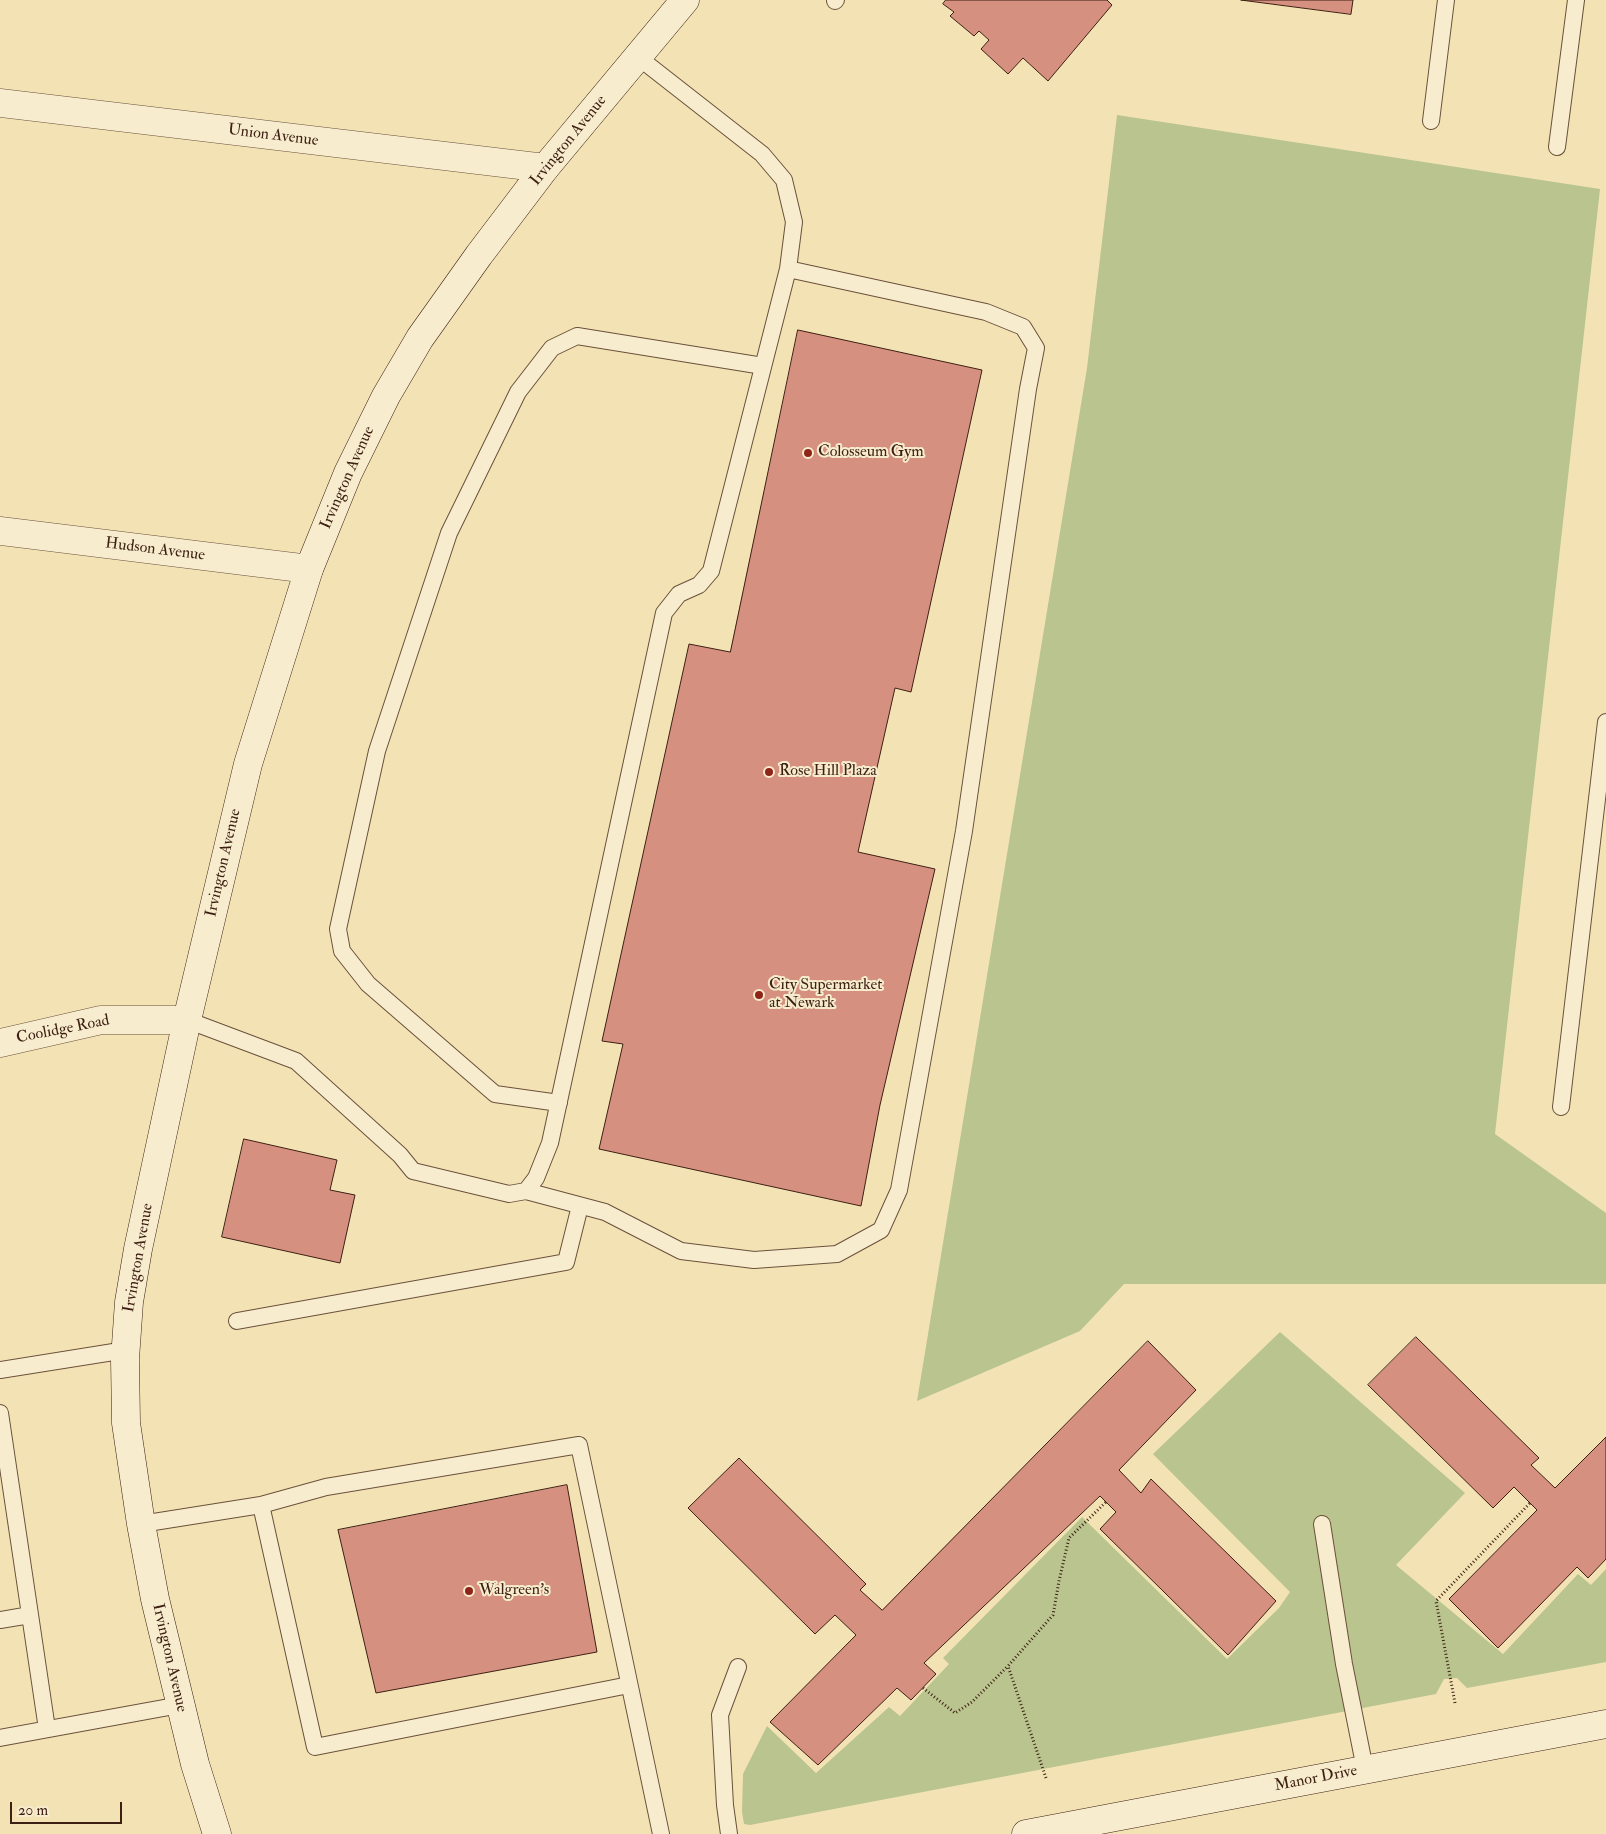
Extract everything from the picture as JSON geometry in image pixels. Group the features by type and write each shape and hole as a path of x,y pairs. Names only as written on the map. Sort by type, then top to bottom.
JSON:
{"main road":[{"name":"Irvington Avenue","path":"217,1834 195,1764 155,1599 141,1524 126,1422 126,1350 129,1302 138,1249 187,1020 248,764 309,569 348,473 386,396 420,338 479,255 545,168 685,0"},
{"name":"Union Avenue","path":"0,103 545,168"},
{"name":"Hudson Avenue","path":"0,531 309,569"},
{"name":"Coolidge Road","path":"0,1043 101,1020 187,1020"},
{"name":"Manor Drive","path":"1026,1834 1606,1724"}],"lane":[{"path":"1431,121 1446,0"},
{"path":"1556,147 1576,0"},
{"path":"526,1191 536,1178 550,1143 664,613 679,594 699,585 712,571 788,269 794,222 784,180 762,154 638,57"},
{"path":"187,1020 296,1061 400,1156 413,1171 510,1194 526,1191 605,1212 681,1251 754,1260 837,1254 882,1230 899,1190 964,831 1036,348 1023,326 986,312 788,269"},
{"path":"559,1103 495,1094 368,984 342,952 338,929 377,751 449,534 518,392 552,348 577,336 763,366"},
{"path":"1561,1107 1606,722"},
{"path":"237,1321 566,1262 580,1206"},
{"path":"0,1370 126,1350"},
{"path":"0,1413 6,1492 30,1615 47,1729"},
{"path":"141,1524 261,1505 326,1487 580,1445 661,1834"},
{"path":"261,1505 314,1747 629,1686"},
{"path":"1322,1524 1344,1664 1364,1769"},
{"path":"0,1620 30,1615"},
{"path":"729,1834 725,1805 720,1715 738,1667"},
{"path":"0,1738 180,1705"}],"path":[{"path":"923,1688 955,1713 972,1702 1008,1666 1053,1615 1058,1581 1069,1538 1106,1502"},
{"path":"1455,1703 1436,1601 1530,1503"},
{"path":"1008,1666 1046,1778"}],"green space":[{"path":"1117,115 1600,189 1495,1134 1606,1213 1606,1284 1124,1284 1080,1331 917,1401 1087,368"},
{"path":"1280,1332 1465,1493 1396,1565 1503,1654 1578,1574 1591,1585 1606,1569 1606,1662 1467,1688 1457,1678 1444,1679 1436,1694 750,1825 744,1824 742,1812 743,1774 767,1726 816,1773 889,1707 900,1716 949,1664 943,1658 1082,1517 1227,1659 1279,1608 1290,1592 1153,1454"}],"building":[{"path":"946,0 1107,0 1112,5 1048,81 1023,58 1008,74 981,49 989,40 979,31 974,36 950,16 954,12 943,4"},
{"path":"1241,0 1353,0 1351,14"},
{"name":"Rose Hill Plaza","path":"798,330 982,370 911,692 895,688 858,852 935,869 880,1105 861,1206 599,1149 623,1044 602,1041 689,644 730,652"},
{"path":"244,1139 337,1160 330,1190 355,1195 340,1263 222,1237"},
{"path":"1416,1337 1539,1458 1531,1465 1555,1488 1606,1437 1606,1559 1588,1578 1577,1567 1498,1648 1449,1599 1537,1510 1514,1487 1493,1508 1368,1385"},
{"path":"1148,1341 1196,1390 1119,1470 1141,1493 1151,1479 1276,1601 1228,1655 1100,1529 1116,1512 1100,1496 924,1663 936,1674 911,1700 897,1688 818,1765 770,1722 856,1635 835,1615 815,1634 688,1508 739,1458 866,1584 860,1590 882,1610"},
{"name":"Walgreen's","path":"567,1485 597,1652 376,1693 338,1530"}],"place":[{"name":"Colosseum Gym","path":"808,453"},
{"name":"Rose Hill Plaza","path":"769,772"},
{"name":"City Supermarket at Newark","path":"759,995"},
{"name":"Walgreen's","path":"469,1591"}]}
